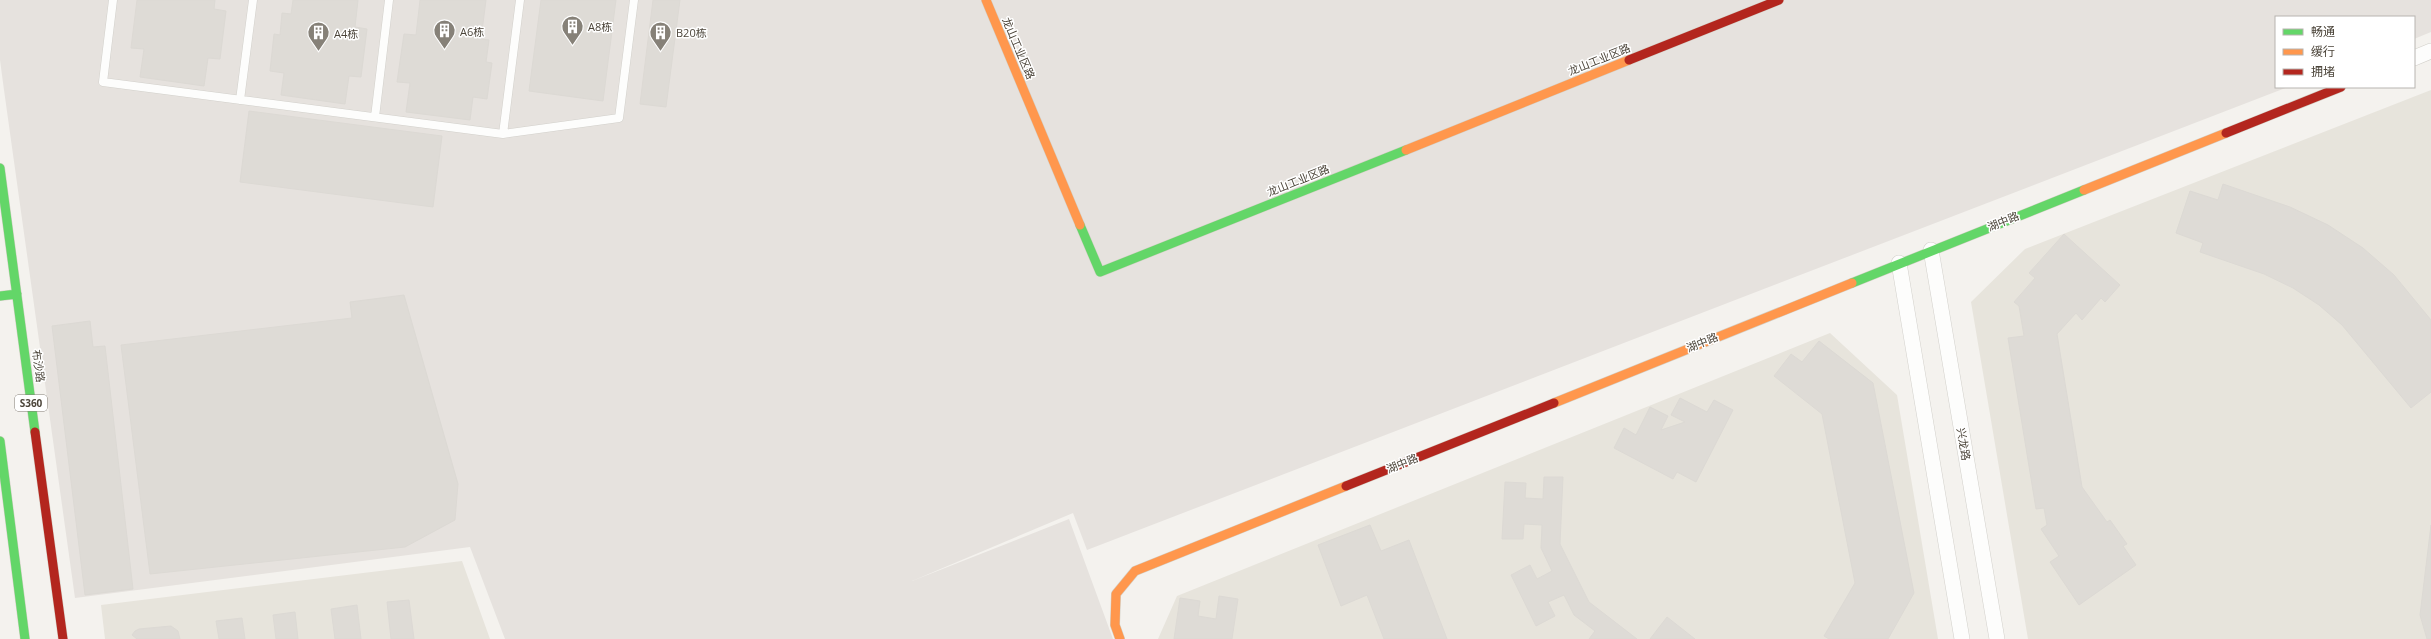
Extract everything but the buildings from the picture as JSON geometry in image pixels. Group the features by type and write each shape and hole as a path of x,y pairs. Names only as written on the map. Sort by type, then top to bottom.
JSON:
{"street":[{"name":"龙山工业区路","path":"986,0 1100,272 1779,0"},
{"path":"2415,58 2431,51"},
{"name":"湖中路","path":"1120,639 1115,625 1116,594 1135,571 1931,250 2338,88"},
{"name":"布沙路","path":"0,168 63,639"},
{"name":"兴龙路","path":"1931,250 1996,639"},
{"path":"1899,263 1962,639"},
{"path":"0,296 17,294"},
{"path":"0,441 25,639"}],"lane":[{"path":"113,0 103,82 503,134 619,118 634,0"},
{"path":"240,100 253,0"},
{"path":"374,117 389,0"},
{"path":"503,134 520,0"}],"shaded area":[{"path":"0,0 2431,0 2431,32 2415,39 2415,16 2275,16 2275,88 2285,88 1087,550 1073,513 912,581 1069,519 1113,639 505,639 470,547 75,598 0,60"},
{"path":"2431,90 2431,639 2028,639 1971,302 2025,249"},
{"path":"1830,333 1897,395 1938,639 1158,639 1177,596"},
{"path":"462,561 490,639 105,639 101,605"}],"traffic: fast":[{"path":"1080,225 1100,272 1406,150"},
{"path":"0,168 35,432"},
{"path":"1852,283 2084,190"},
{"path":"0,296 17,294"},
{"path":"0,441 25,639"}],"traffic: slow":[{"path":"986,0 1080,225"},
{"path":"1406,150 1629,60"},
{"path":"2084,190 2226,133"},
{"path":"1554,403 1852,283"},
{"path":"1120,639 1115,625 1116,594 1135,571 1346,486"}],"traffic: jam":[{"path":"1629,60 1779,0"},
{"path":"2226,133 2338,88"},
{"path":"1346,486 1554,403"},
{"path":"35,432 63,639"}],"place":[{"name":"A8栋","path":"573,46"},
{"name":"A6栋","path":"444,50"},
{"name":"A4栋","path":"318,52"},
{"name":"B20栋","path":"660,52"}]}
